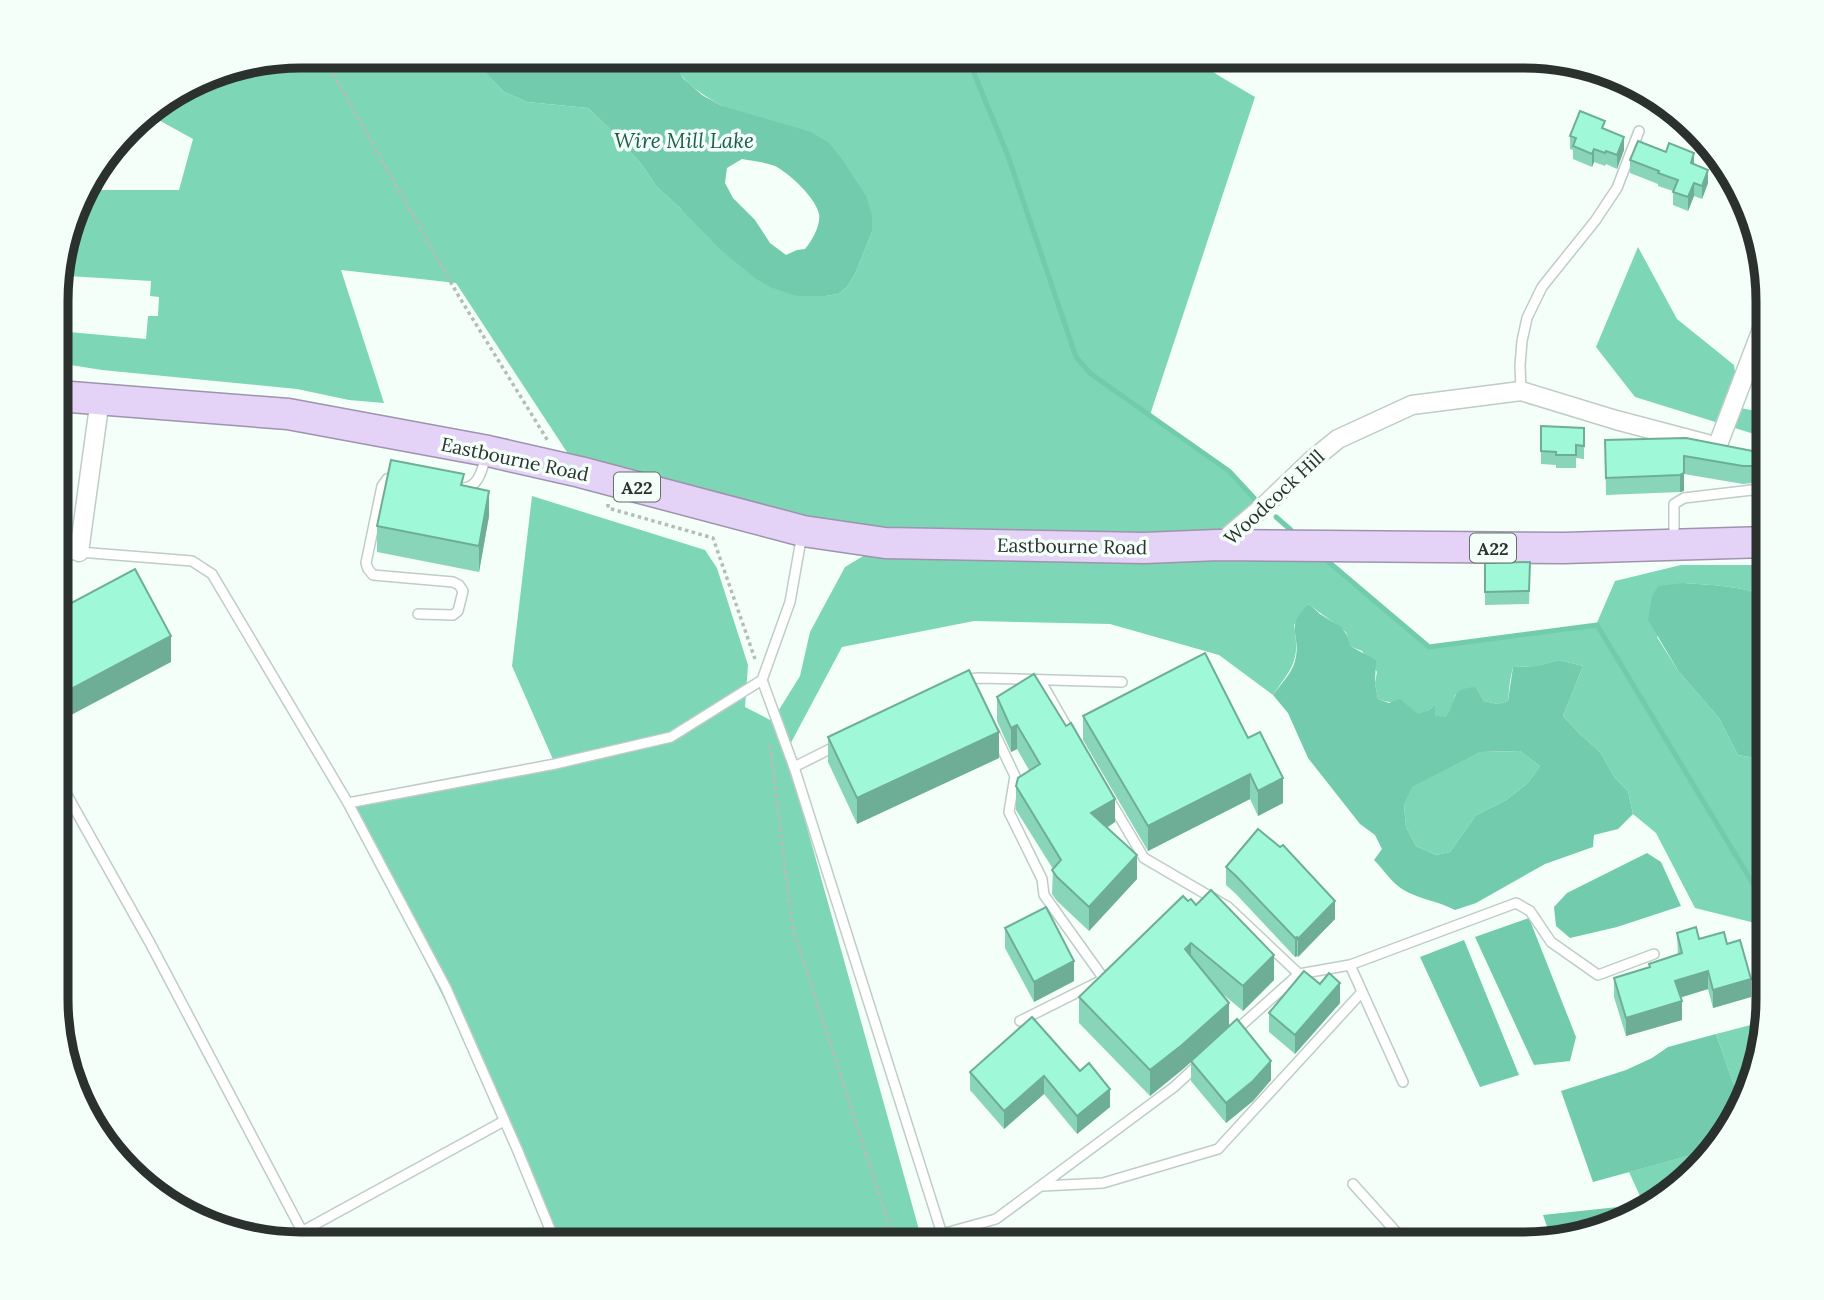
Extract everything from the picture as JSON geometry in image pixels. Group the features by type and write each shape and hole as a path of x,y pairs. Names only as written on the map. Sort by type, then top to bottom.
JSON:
{"highway":[{"name":"Eastbourne Road","path":"68,397 288,414 488,451 564,468 803,531 885,543 1144,548 1219,545"},
{"name":"Woodcock Hill","path":"1219,545 1575,548 1755,542"}],"street":[{"name":"Woodcock Hill","path":"1219,545 1338,439 1412,405 1521,391 1616,420 1723,448 1755,354"},
{"path":"79,552 100,399"}],"lane":[{"path":"1521,391 1520,365 1527,318 1542,287 1595,221 1617,188 1639,131"},
{"path":"455,487 467,489 473,486 488,451"},
{"path":"407,478 394,476 387,479 382,486 366,563 373,575 453,582 463,591 458,611 453,615 418,614"},
{"path":"1674,545 1674,504 1684,498 1755,491"},
{"path":"348,803 555,764 671,737 762,680 790,602 803,531"},
{"path":"68,556 79,552 192,561 212,574 348,803 446,988 551,1231"},
{"path":"969,679 975,691"},
{"path":"958,685 969,679 1122,682"},
{"path":"762,680 794,767 939,1232"},
{"path":"1040,680 1074,739"},
{"path":"992,727 1015,776 1009,812 1042,879 1044,895 1104,979"},
{"path":"794,767 852,737"},
{"path":"1102,787 1144,858 1228,907 1299,974"},
{"path":"69,798 150,943 302,1231 504,1121"},
{"path":"1192,900 1202,892"},
{"path":"1232,1035 1299,974 1350,965 1517,903 1530,912 1551,942 1598,975 1654,954"},
{"path":"1350,965 1403,1082"},
{"path":"1020,1021 1104,979 1114,970"},
{"path":"1040,1186 1103,1183 1218,1149 1362,992"},
{"path":"961,1232 996,1219 1174,1087 1203,1061"},
{"path":"1353,1184 1396,1232"}],"path":[{"path":"330,68 458,295 564,468"},
{"path":"719,557 762,680"},
{"path":"769,734 792,925 891,1231"}],"shaded area":[{"path":"301,68 477,68 483,70 504,92 527,102 588,108 615,134 657,187 681,209 797,296 826,296 838,294 847,287 872,232 722,106 692,86 676,68 1208,69 1255,97 1150,415 1229,471 1264,506 1219,544 1318,553 1430,647 1596,625 1615,581 1681,565 1755,565 1755,592 1716,585 1684,583 1657,637 1679,672 1719,718 1738,755 1755,758 1755,923 1695,908 1656,833 1633,814 1628,791 1615,778 1600,752 1563,716 1583,666 1559,660 1538,666 1513,667 1508,701 1497,704 1484,701 1476,687 1455,695 1452,709 1445,717 1435,717 1435,704 1418,715 1405,706 1378,699 1375,683 1377,672 1362,651 1349,646 1345,631 1309,604 1294,625 1296,647 1293,663 1273,695 1219,655 1110,624 974,621 842,647 786,752 920,1232 551,1231 504,1121 348,803 555,764 512,666 532,496 705,550 717,568 748,665 745,707 772,721 800,676 810,632 845,567 883,544 580,472 456,283 341,270 384,403 349,400 297,389 68,365 68,332 146,339 148,316 158,316 159,297 150,296 151,281 70,276 81,226 92,198 97,190 179,190 193,139 156,119 198,92 241,76"},
{"path":"1638,247 1677,319 1734,365 1740,408 1755,411 1755,434 1635,397 1596,347"},
{"path":"1520,751 1540,766 1528,783 1506,800 1476,815 1450,852 1436,855 1416,846 1406,827 1404,805 1411,787 1481,752"},
{"path":"1754,1024 1751,1044 1736,1091 1716,1034"},
{"path":"1696,1154 1676,1174 1641,1199 1629,1172"}],"water":[{"name":"Wire Mill Lake","path":"478,68 677,68 683,78 702,95 722,106 811,132 829,143 841,158 866,196 872,215 872,232 855,274 847,287 838,294 826,296 797,296 770,287 723,252 657,187 615,134 588,108 527,102 504,92 482,69","holes":["742,159 781,169 801,187 813,201 819,214 819,223 805,249 786,255 770,243 755,220 733,198 725,183 727,168"]},
{"path":"1684,583 1716,585 1755,592 1755,758 1738,755 1719,718 1679,672 1648,620 1652,596 1658,586"},
{"path":"1309,604 1341,627 1350,646 1376,660 1375,683 1378,699 1389,703 1400,699 1418,714 1429,710 1435,704 1435,716 1445,717 1457,693 1467,688 1476,687 1484,701 1497,704 1508,701 1513,667 1537,666 1559,660 1583,666 1563,716 1600,752 1615,778 1628,791 1633,814 1618,829 1594,835 1593,847 1545,864 1476,903 1455,910 1402,889 1374,860 1382,849 1375,835 1360,824 1308,758 1288,713 1273,695 1293,665 1297,652 1295,625 1301,612","holes":["1520,751 1540,766 1528,783 1506,800 1476,815 1450,852 1436,855 1416,846 1406,827 1404,805 1412,787 1481,752"]},
{"path":"1647,853 1661,862 1681,906 1617,927 1570,938 1556,926 1554,907 1567,893"},
{"path":"1529,918 1576,1037 1570,1061 1534,1065 1475,937"},
{"path":"1464,940 1519,1075 1480,1087 1420,957"},
{"path":"1716,1034 1736,1091 1732,1102 1717,1128 1696,1154 1593,1182 1561,1091 1626,1070 1668,1047"},
{"path":"1629,1206 1598,1219 1548,1230 1543,1215"}],"building":[{"path":"1580,111 1605,121 1602,128 1624,137 1617,155 1594,149 1592,154 1573,146 1576,138 1570,136"},
{"path":"1638,141 1666,152 1669,143 1694,153 1691,163 1708,170 1702,186 1694,183 1688,197 1673,192 1678,180 1630,160"},
{"path":"1541,426 1584,428 1584,446 1576,445 1576,455 1556,455 1556,452 1541,451"},
{"path":"1686,438 1755,451 1755,466 1684,456 1684,473 1680,475 1606,478 1605,440"},
{"path":"391,460 464,474 461,485 489,491 479,546 377,526"},
{"path":"1530,562 1529,591 1485,592 1485,563"},
{"path":"135,569 171,636 69,690 68,604"},
{"path":"1205,653 1248,738 1260,732 1283,778 1258,791 1250,774 1148,826 1083,716"},
{"path":"969,670 999,732 857,798 828,737"},
{"path":"1034,674 1066,726 1071,723 1115,799 1091,813 1137,855 1089,907 1052,870 1061,860 1016,786 1018,778 1040,764 1017,725 1011,728 997,697"},
{"path":"1258,829 1280,847 1283,845 1335,901 1298,939 1226,867"},
{"path":"1211,890 1274,955 1243,986 1191,943 1185,949 1229,1003 1150,1070 1079,997 1183,896 1196,905"},
{"path":"1046,907 1074,961 1034,982 1005,928"},
{"path":"1696,927 1699,939 1724,932 1727,944 1740,940 1751,979 1713,990 1708,971 1675,981 1682,1001 1626,1018 1614,978 1682,953 1677,933"},
{"path":"1304,971 1320,984 1329,973 1340,983 1295,1035 1269,1013"},
{"path":"1032,1017 1080,1071 1089,1063 1110,1089 1077,1116 1044,1076 1004,1111 970,1072"},
{"path":"1237,1019 1271,1061 1253,1081 1226,1103 1191,1061"}],"waterway":[{"path":"972,69 1008,156 1076,357 1091,374 1229,471 1254,498"},
{"path":"1276,517 1291,530"},
{"path":"1324,558 1429,647 1597,625 1755,887"}]}
